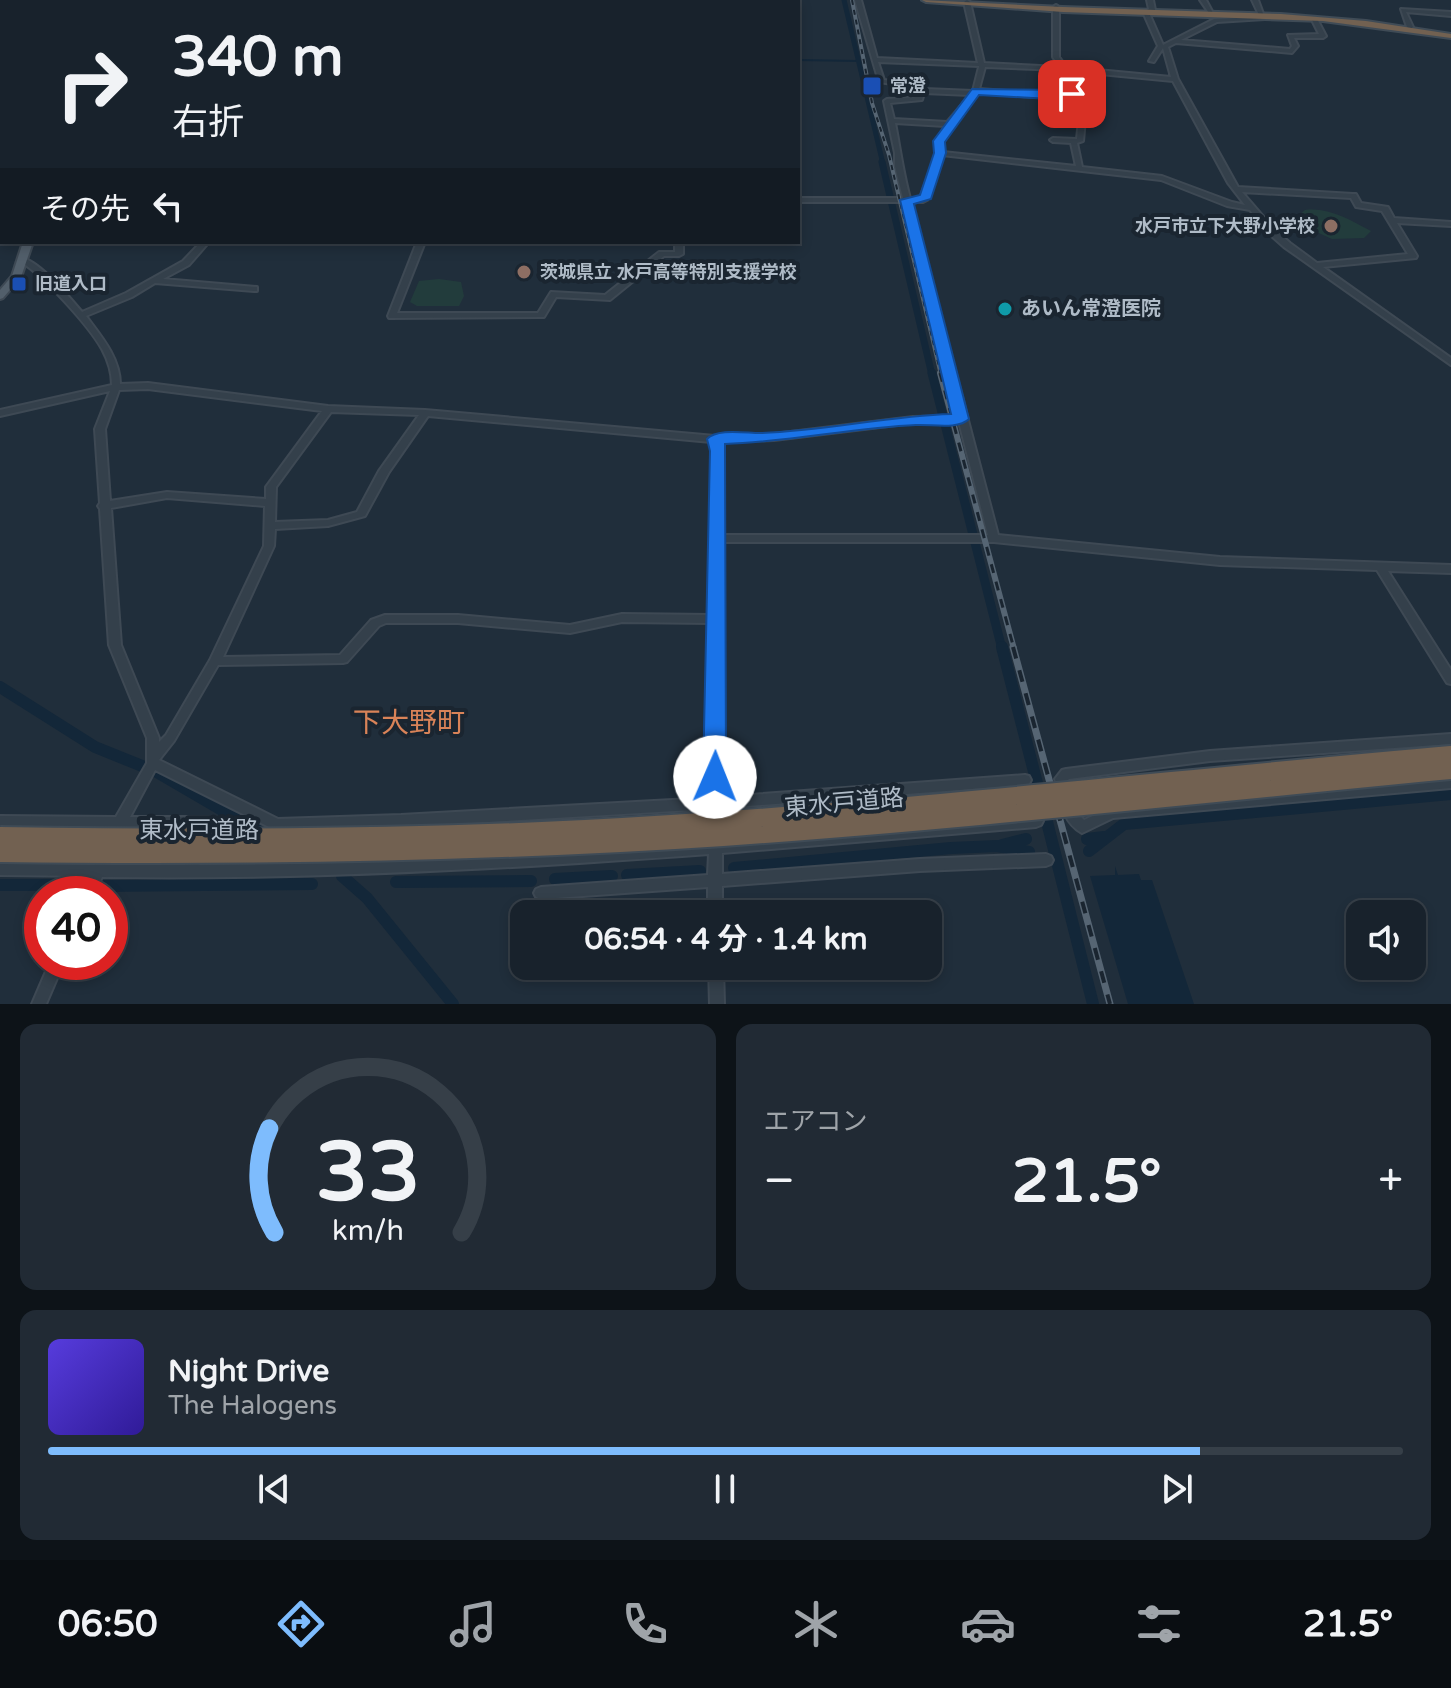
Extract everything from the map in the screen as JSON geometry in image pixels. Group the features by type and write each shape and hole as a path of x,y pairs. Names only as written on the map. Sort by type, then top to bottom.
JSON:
{"highway":[{"path":"926,0 1057,8 1261,14 1410,27 1451,34"},
{"path":"948,0 967,3"},
{"path":"1149,11 1314,18 1451,34"},
{"name":"東水戸道路","path":"0,836 381,836 585,829 860,810 1166,779 1451,755"},
{"name":"東水戸道路","path":"0,853 412,853 585,845 865,826 1451,770"}],"main road":[{"path":"0,296 16,277 28,244"}],"street":[{"path":"858,0 881,81 918,85 922,91 920,99 887,101 906,200 994,538"},
{"path":"1150,0 1149,11 1166,45 1175,79 1235,189 1250,208 1270,230 1451,362"},
{"path":"1203,0 1211,12"},
{"path":"1152,61 1166,45 1216,20 1263,18 1255,0"},
{"path":"800,200 925,199 940,153 939,141 975,92 982,66 967,3"},
{"path":"1053,140 1080,141 1082,120 1072,94 1073,80 1056,57 1057,8"},
{"path":"1410,27 1403,10 1451,14"},
{"path":"1166,45 1292,51 1295,46 1290,36 1323,36 1314,18"},
{"path":"876,60 1175,79"},
{"path":"899,98 900,84"},
{"path":"922,91 1050,96 1072,94"},
{"path":"891,121 949,124"},
{"path":"1074,142 1079,166"},
{"path":"940,153 1079,166 1162,178 1230,204 1250,208"},
{"path":"1235,189 1353,196 1359,205 1385,209 1413,258 1318,265"},
{"path":"1392,220 1451,224"},
{"path":"81,315 186,263 203,244"},
{"path":"420,244 392,316 541,315 554,294 607,298 662,254 679,254 679,244"},
{"path":"24,260 34,266 81,315 106,349 116,375 116,387 100,429 115,645 153,738 152,765"},
{"path":"154,281 254,289"},
{"path":"0,413 116,387 148,386 328,409 425,413 715,439 813,434 944,418 961,419"},
{"path":"94,876 120,822 215,661 269,546 271,487 328,409"},
{"path":"269,526 328,523 361,514 384,471 425,413"},
{"path":"715,439 718,451 718,539 715,900"},
{"path":"103,506 167,495 269,503"},
{"path":"718,539 994,538 1220,561 1451,569"},
{"path":"1380,566 1451,680"},
{"path":"215,661 343,659 375,623 385,619 458,619 570,629 622,618 717,619"},
{"path":"1451,739 1210,756 1066,774 1061,779 1071,816 1082,827 1112,813 1451,783"},
{"path":"152,765 277,825 714,803 1025,780"},
{"path":"0,869 96,872 366,867 714,850 1036,821"},
{"path":"0,822 209,823 190,870"},
{"path":"366,867 371,822"},
{"path":"541,893 963,861 1046,860"},
{"path":"39,1004 49,980"},
{"path":"716,980 717,1004"}],"green space":[{"path":"1305,210 1331,212 1371,231 1364,238 1332,239 1292,221"},
{"path":"439,279 461,282 464,296 459,306 417,306 410,302 419,281"}],"water":[{"path":"1115,866 1118,875 1139,874 1141,880 1152,880 1194,1004 1128,1004 1090,876 1115,875"}],"waterway":[{"path":"844,0 883,164"},
{"path":"800,60 858,61"},
{"path":"882,162 932,375"},
{"path":"932,373 1002,649"},
{"path":"1002,647 1040,795"},
{"path":"0,687 95,747 157,772 263,834"},
{"path":"1089,851 1124,824 1451,794"},
{"path":"1044,810 1093,1004"},
{"path":"1087,839 1104,837"},
{"path":"1002,845 1026,839"},
{"path":"734,868 951,848 997,846 1029,852"},
{"path":"627,875 700,871"},
{"path":"342,876 367,898 453,1004"},
{"path":"555,879 612,876"},
{"path":"396,882 531,881"},
{"path":"128,886 312,884"},
{"path":"0,885 24,885"}],"railway":[{"path":"852,0 872,103 889,155 941,375"},
{"path":"940,373 1014,649"},
{"path":"1013,647 1110,1004"}],"place":[{"name":"常澄","path":"872,86"},
{"name":"水戸市立下大野小学校","path":"1331,226"},
{"name":"茨城県立 水戸高等特別支援学校","path":"524,272"},
{"name":"旧道入口","path":"19,284"},
{"name":"あいん常澄医院","path":"1005,309"}],"district":[{"name":"下大野町","path":"409,723"}],"route":[{"path":"715,777 718,451 715,439 813,434 935,418 961,419 906,200 925,199 940,153 939,141 976,91 1050,96 1072,94"}]}
